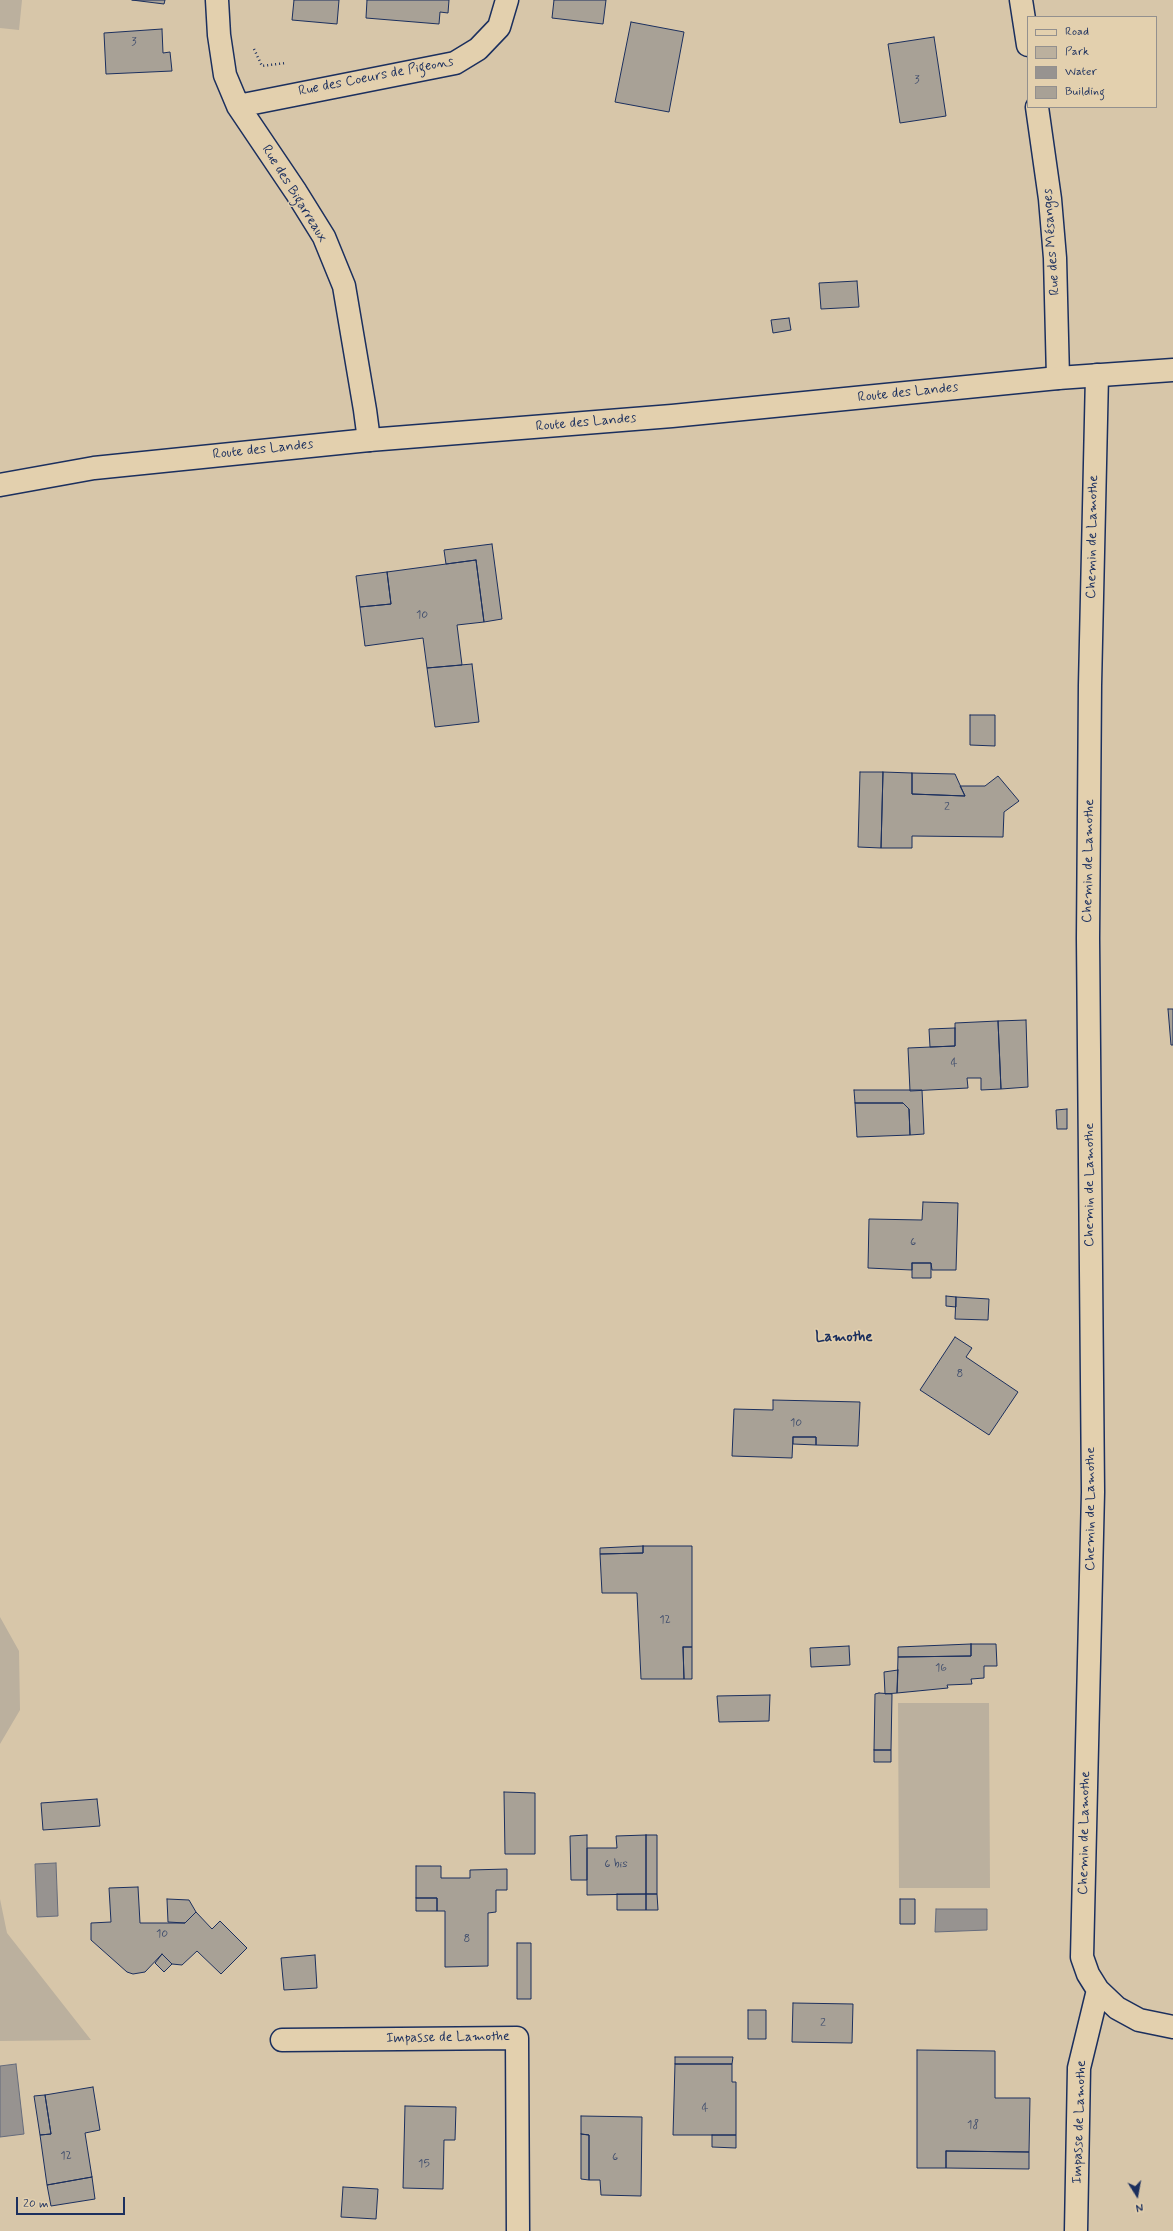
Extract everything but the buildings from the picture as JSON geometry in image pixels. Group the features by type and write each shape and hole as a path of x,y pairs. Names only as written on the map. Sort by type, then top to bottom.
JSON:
{"street":[{"name":"Rue des Bigarreaux","path":"217,0 219,35 225,74 238,106 296,192 324,237 344,286 366,410 369,440"},
{"name":"Rue des Coeurs de Pigeons","path":"238,106 455,63 478,49 499,27 507,0"},
{"path":"1022,0 1027,38"},
{"name":"Rue des Mésanges","path":"1037,108 1050,199 1055,258 1058,378"},
{"name":"Route des Landes","path":"0,485 94,468 369,440 672,416 1058,378 1173,370"},
{"name":"Chemin de Lamothe","path":"1097,376 1090,677 1088,938 1093,1492 1082,1957 1088,1974 1098,1990 1117,2008 1139,2020 1173,2027"},
{"name":"Impasse de Lamothe","path":"1076,2231 1080,2068 1098,1990"},
{"name":"Impasse de Lamothe","path":"282,2040 517,2038 518,2231"}],"green space":[{"path":"0,0 22,0 19,30 0,28"},
{"path":"0,1617 19,1651 20,1710 0,1744"},
{"path":"898,1703 989,1703 990,1888 899,1888"},
{"path":"0,1899 7,1933 91,2040 0,2041"}],"water":[{"path":"56,1863 58,1916 37,1917 35,1864"},
{"path":"936,1909 987,1909 987,1930 935,1932"},
{"path":"16,2064 24,2134 0,2137 0,2066"}],"district":[{"name":"Lamothe","path":"844,1338"}]}
